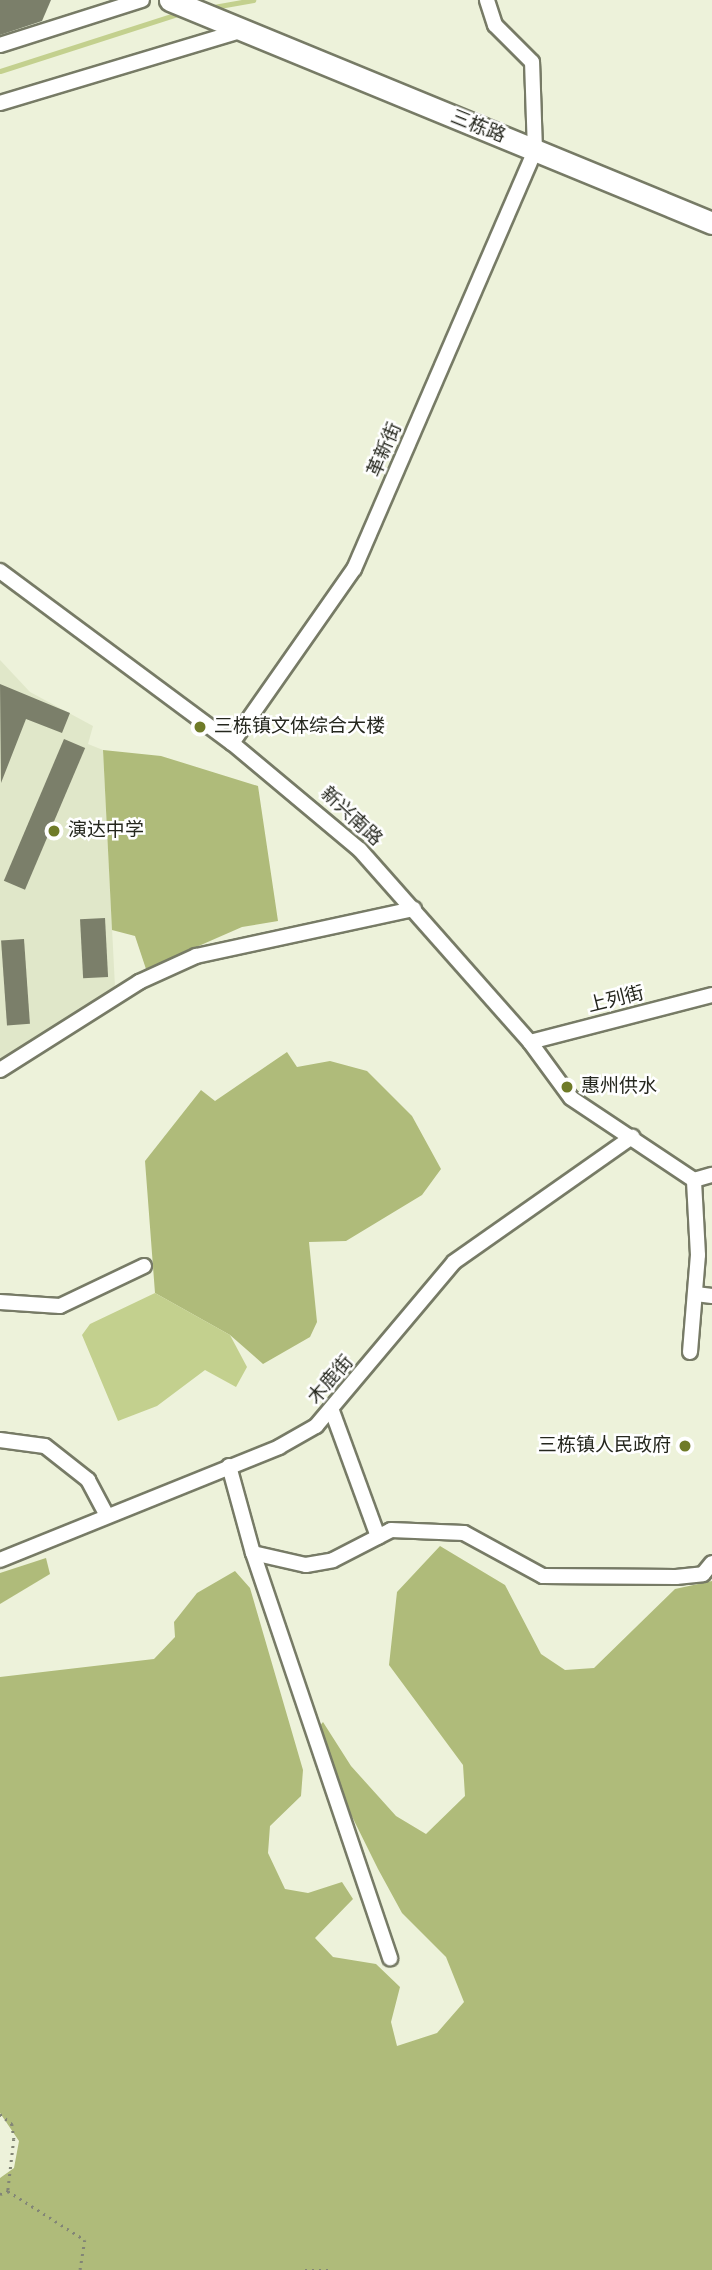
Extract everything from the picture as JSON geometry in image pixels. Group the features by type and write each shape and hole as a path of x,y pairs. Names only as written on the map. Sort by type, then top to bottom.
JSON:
{"main road":[{"name":"三栋路","path":"170,0 712,223"}],"street":[{"path":"0,44 142,0"},
{"path":"487,0 495,25 533,62 535,151"},
{"path":"0,103 244,30"},
{"name":"革新街","path":"232,743 354,569 535,151"},
{"name":"新兴南路","path":"0,571 232,743 360,850 530,1042 571,1098 694,1180"},
{"path":"0,1070 139,982 196,956 414,909"},
{"name":"上列街","path":"530,1042 712,995"},
{"name":"木鹿街","path":"0,1560 106,1514 279,1447 332,1410 454,1262 632,1137"},
{"path":"690,1352 696,1294 694,1180 712,1175"},
{"path":"0,1302 60,1306 144,1266"},
{"path":"696,1294 712,1296"},
{"path":"332,1410 378,1537"},
{"path":"0,1440 45,1446 88,1480 106,1514"},
{"path":"229,1466 253,1553 390,1958"},
{"path":"253,1553 306,1565 391,1530 464,1533 543,1576 676,1577 704,1574 712,1563"}],"path":[{"path":"0,2114 12,2124 14,2138 8,2191"},
{"path":"0,2194 8,2191"},
{"path":"8,2191 85,2240 80,2270"},
{"path":"305,2270 330,2270"}],"shaded area":[{"name":"演达中学","path":"0,660 30,692 93,726 88,744 103,750 115,987 0,1059"},
{"path":"103,750 161,756 258,786 278,921 242,927 146,969 135,936 112,930"},
{"path":"287,1052 297,1067 330,1061 367,1071 412,1116 441,1169 422,1195 346,1241 309,1242 317,1322 310,1337 263,1364 230,1335 155,1293 145,1161 201,1090 215,1101"},
{"path":"155,1293 230,1335 247,1367 236,1387 205,1370 157,1406 118,1421 82,1335 90,1324"},
{"path":"440,1546 505,1585 541,1654 565,1670 594,1668 675,1589 712,1581 712,2270 0,2270 0,2178 14,2168 19,2141 0,2113 0,1677 154,1659 175,1637 174,1622 197,1593 235,1571 250,1588 303,1770 301,1796 270,1826 268,1853 285,1889 308,1893 342,1882 353,1899 315,1938 333,1957 376,1964 400,1987 391,2022 397,2046 437,2033 464,2002 446,1957 402,1913 378,1869 326,1764 318,1728 323,1722 351,1766 396,1816 426,1834 465,1796 463,1765 389,1665 397,1592"},
{"path":"46,1558 50,1574 0,1604 0,1573"}],"building":[{"path":"0,0 51,0 42,21 0,35"},
{"path":"0,684 70,713 62,733 26,719 1,783"},
{"path":"64,739 85,748 25,890 4,881"},
{"path":"105,918 108,977 83,978 80,919"},
{"path":"24,939 30,1024 7,1025 1,941"}],"waterway":[{"path":"208,8 253,0"},
{"path":"0,71 181,13"}],"place":[{"name":"三栋镇文体综合大楼","path":"200,727"},
{"name":"演达中学","path":"54,831"},
{"name":"惠州供水","path":"567,1087"},
{"name":"三栋镇人民政府","path":"685,1446"}]}
